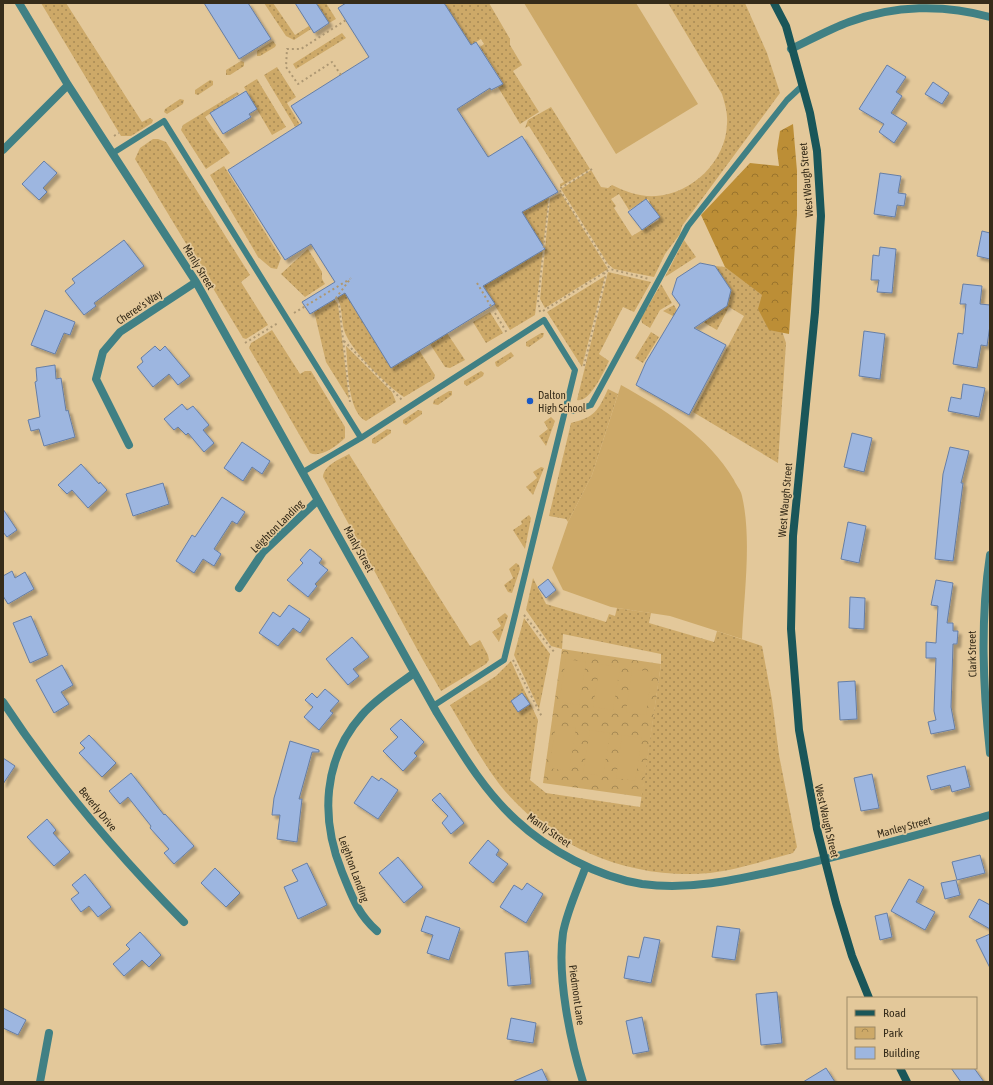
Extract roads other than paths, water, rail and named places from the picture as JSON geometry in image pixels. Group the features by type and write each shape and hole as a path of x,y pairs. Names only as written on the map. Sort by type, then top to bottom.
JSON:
{"street":[{"name":"Manly Street","path":"19,3 68,85 196,282 433,706 471,768 516,820 537,838 586,866 642,884 698,885 730,882 825,859"},
{"name":"West Waugh Street","path":"774,3 786,26 791,49 810,113 817,151 821,216 815,312 793,536 791,629 799,730 806,776 836,903 852,956 869,997"},
{"path":"791,49 849,22 877,14 917,6 940,7 990,17"},
{"path":"3,150 68,85"},
{"name":"Cheree's Way","path":"129,445 96,379 103,352 120,332 196,282"},
{"name":"Leighton Landing","path":"239,588 263,552 318,500"},
{"name":"Clark Street","path":"990,555 983,628 983,677 990,753"},
{"name":"Leighton Landing","path":"377,931 366,922 357,910 336,856 330,832 328,806 330,778 337,752 363,714 383,696 414,673"},
{"name":"Beverly Drive","path":"3,702 45,762 134,871 184,922"},
{"name":"Manley Street","path":"825,859 990,815"},
{"name":"Piedmont Lane","path":"583,1082 574,1046 563,984 561,961 563,932 586,866"},
{"path":"40,1082 49,1032"},
{"path":"900,1069 907,1082"}],"lane":[{"path":"573,411 591,405 688,226 787,100 802,86"},
{"path":"112,153 164,121 361,438"},
{"path":"303,472 361,438 544,320 575,370 504,660 433,706"}],"place":[{"name":"Dalton High School","path":"530,401"}]}
